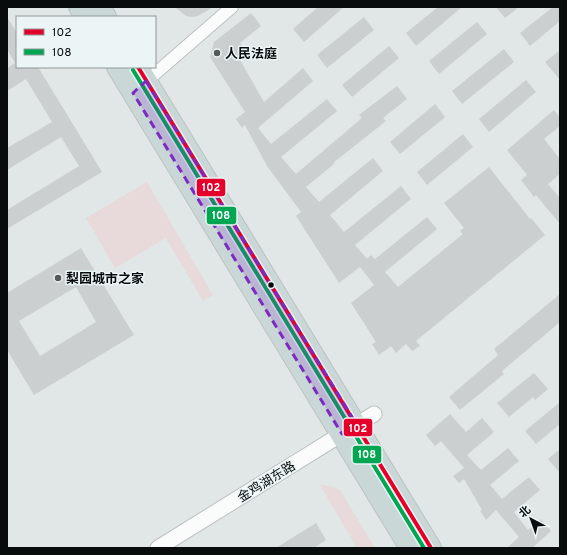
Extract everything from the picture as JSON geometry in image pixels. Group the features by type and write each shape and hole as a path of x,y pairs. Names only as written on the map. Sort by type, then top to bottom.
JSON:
{"highway":[{"path":"79,7 85,16"},
{"path":"100,7 105,16"},
{"path":"119,68 139,80 349,430 410,548"},
{"path":"349,430 431,548"}],"street":[{"path":"156,67 232,7"},
{"path":"139,80 154,68"},
{"name":"金鸡湖东路","path":"158,548 374,414"}],"highlighted area":[{"path":"146,81 357,425 342,434 133,93"}],"shaded area":[{"path":"147,182 213,295 203,301 166,238 115,268 86,218"},
{"path":"320,485 332,486 340,490 375,548 357,548"}],"building":[{"path":"175,7 213,7 198,16 192,17 186,16"},
{"path":"318,7 344,7 304,42 293,29"},
{"path":"438,7 462,7 416,46 406,33"},
{"path":"496,7 519,7 505,18"},
{"path":"553,7 560,7 560,21 530,46 520,33"},
{"path":"251,13 261,26 240,43 248,52 240,60 264,102 303,68 313,81 258,128 271,144 327,99 337,111 281,157 296,174 362,118 359,115 397,86 407,99 383,118 386,121 333,163 334,164 306,187 319,202 373,158 383,171 330,215 344,232 401,186 411,199 355,245 367,259 371,255 375,259 427,217 437,229 385,272 398,287 463,234 460,231 464,228 444,203 489,167 530,219 531,218 545,235 416,341 420,346 412,351 406,344 396,353 391,346 379,355 372,344 376,342 351,303 374,285 360,267 339,283 296,216 301,212 267,166 245,125 242,128 236,119 245,112 210,57 214,42"},
{"path":"7,17 16,31 16,68 39,68 102,172 7,229 7,210 79,166 61,137 7,170 7,148 52,122 26,79 7,91 7,68 15,63 7,49"},
{"path":"364,17 374,30 327,68 317,55"},
{"path":"477,22 487,34 439,74 429,61"},
{"path":"389,46 399,58 352,97 342,85"},
{"path":"504,49 514,62 462,104 452,91"},
{"path":"560,50 560,80 545,62"},
{"path":"526,80 536,92 489,132 479,119"},
{"path":"435,104 445,117 400,154 390,142"},
{"path":"554,110 560,118 560,126 544,139 560,159 560,174 548,184 560,198 560,224 536,195 534,197 521,180 527,175 507,150"},
{"path":"463,134 473,147 427,185 417,172"},
{"path":"81,248 134,335 34,395 7,350 7,293","holes":["76,287 96,322 40,356 19,321"]},
{"path":"560,294 560,322 502,371 504,374 460,410 449,397 498,355 494,349"},
{"path":"534,373 548,389 535,400 533,397 509,417 497,403"},
{"path":"560,402 560,424 536,444 525,431"},
{"path":"450,414 466,432 482,418 494,432 467,455 481,470 508,448 519,461 490,485 502,499 529,477 540,490 514,512 528,530 541,519 551,531 532,548 507,548 519,537 496,510 486,520 480,511 482,510 464,479 459,483 453,476 464,468 441,441 435,446 426,435"},
{"path":"560,449 560,473 548,459"},
{"path":"316,523 326,540 314,548 276,548"}],"transit line":[{"name":"102","path":"139,68 431,548"},
{"name":"108","path":"133,70 424,548"}],"place":[{"name":"人民法庭","path":"217,53"},
{"name":"梨园城市之家","path":"58,278"}]}
